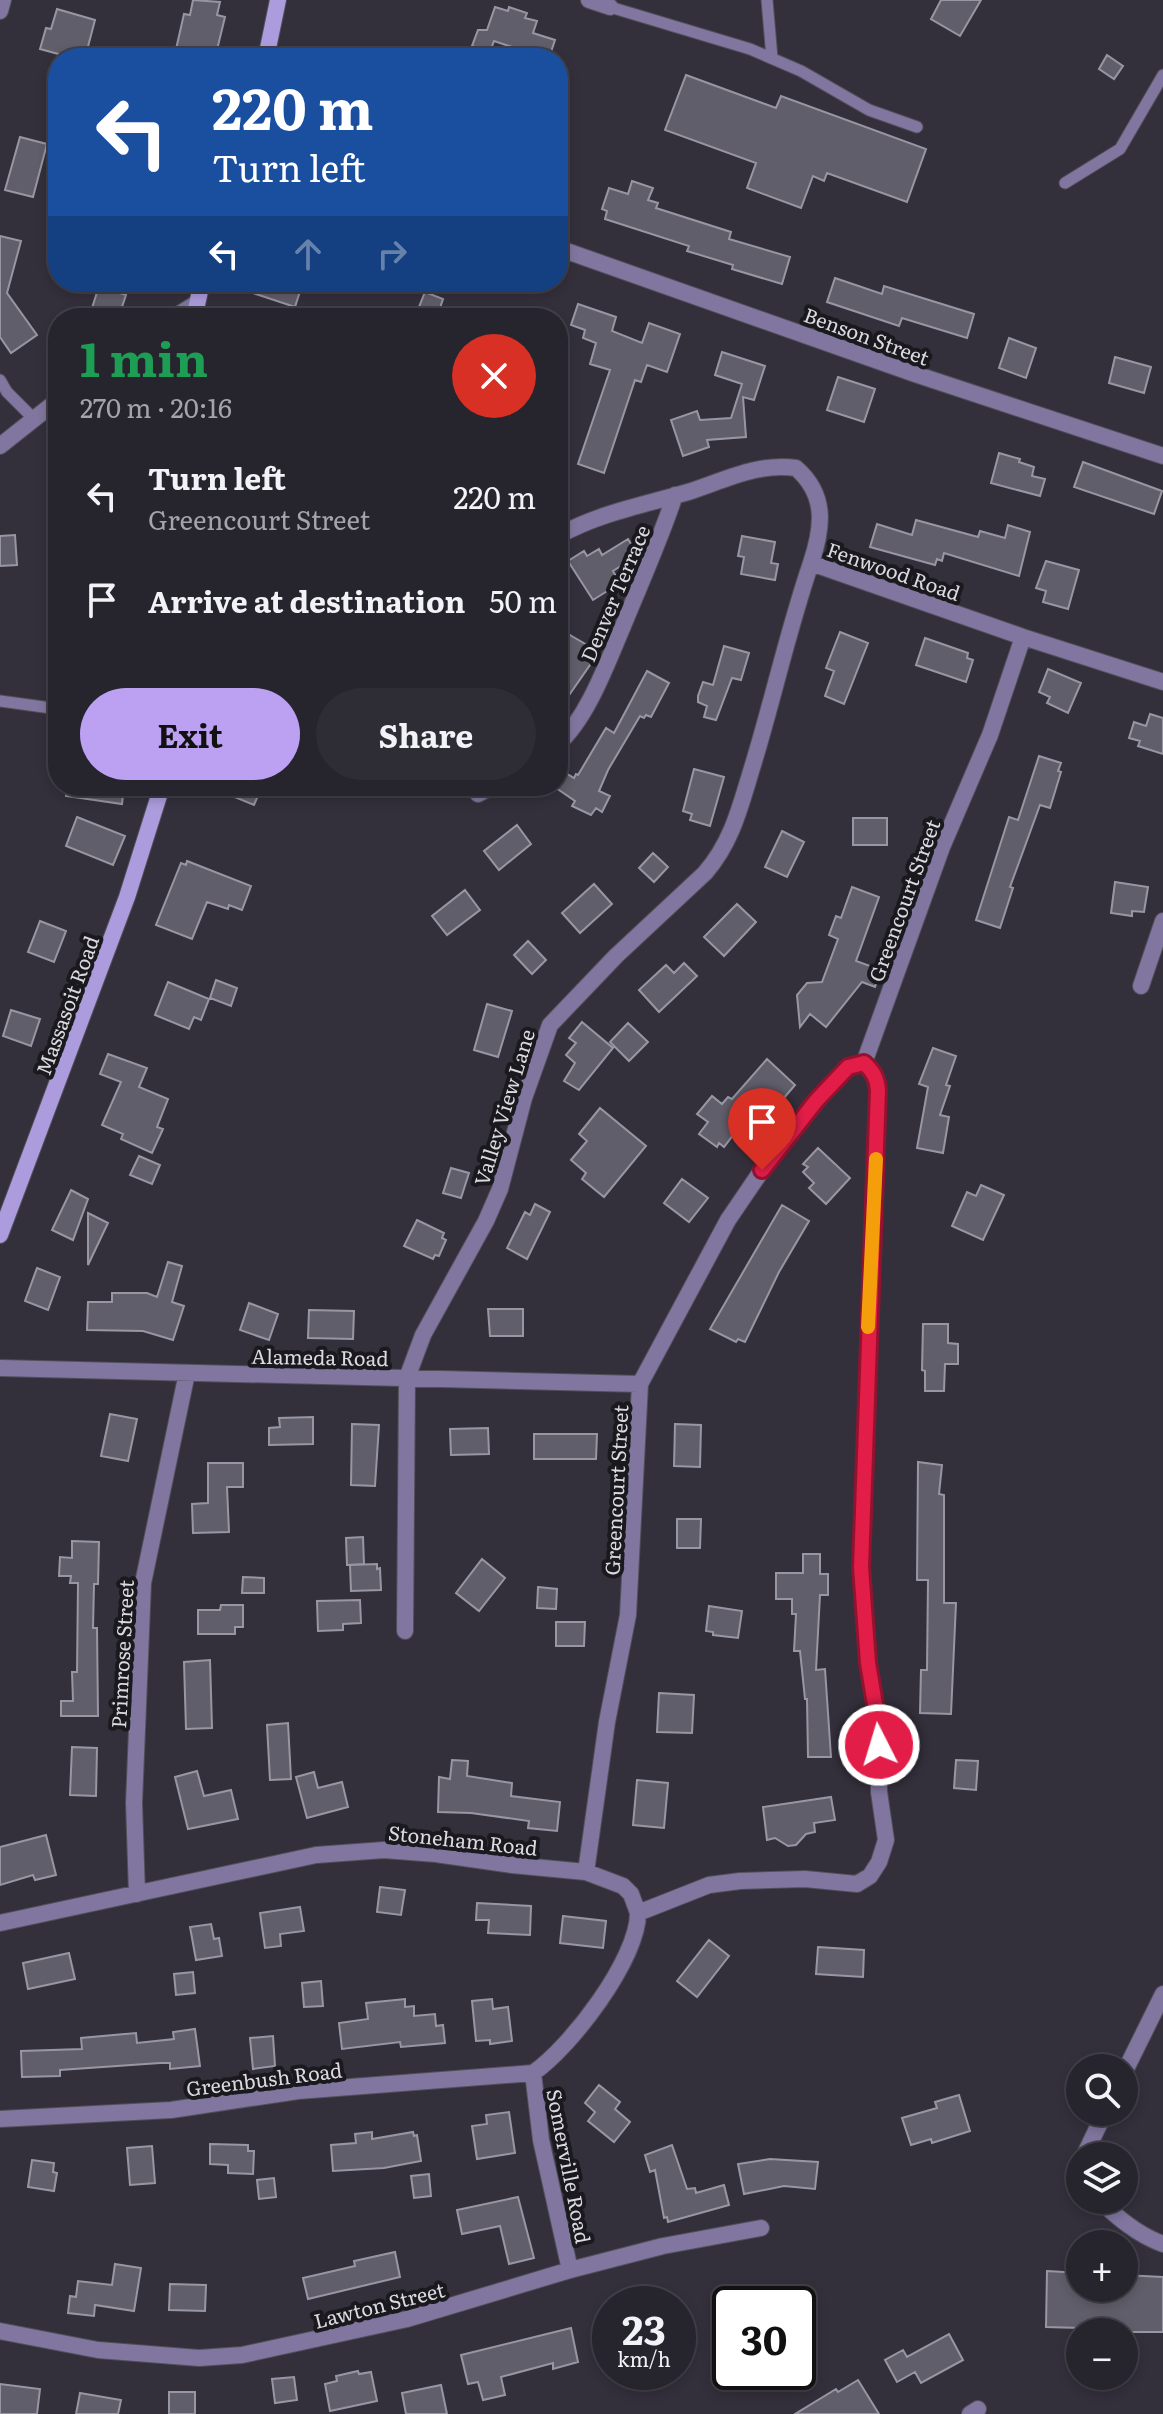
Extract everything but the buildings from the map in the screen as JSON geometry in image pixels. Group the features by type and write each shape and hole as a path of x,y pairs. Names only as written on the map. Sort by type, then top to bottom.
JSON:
{"main road":[{"path":"268,48 278,0"},
{"name":"Massasoit Road","path":"0,1235 127,897 159,796"}],"street":[{"path":"0,11 3,0"},
{"path":"589,0 610,7"},
{"name":"Benson Street","path":"568,252 915,374 1163,456"},
{"path":"0,446 48,408"},
{"name":"Fenwood Road","path":"568,531 604,515 756,470 784,466 796,468 812,486 822,514 811,563 1163,682"},
{"name":"Denver Terrace","path":"568,732 578,721 611,654 658,547 675,495"},
{"name":"Valley View Lane","path":"405,1631 407,1378 423,1335 486,1221 500,1189 524,1098 550,1025 616,956 705,873 732,833 811,563"},
{"name":"Greencourt Street","path":"586,1872 607,1722 628,1615 640,1384 728,1220 762,1170 816,1101 848,1067 864,1063 942,847 990,735 1023,637"},
{"path":"1141,986 1163,921"},
{"path":"638,1913 709,1885 805,1879 857,1884 870,1876 879,1862 886,1840 879,1792 878,1722 870,1679 861,1567 878,1090 874,1075 864,1063"},
{"name":"Alameda Road","path":"0,1368 640,1384"},
{"name":"Primrose Street","path":"137,1894 134,1803 143,1583 187,1373"},
{"name":"Stoneham Road","path":"0,1923 316,1855 384,1850 586,1872 623,1886 631,1894 638,1913"},
{"name":"Somerville Road","path":"570,2270 541,2140 533,2073 562,2049 601,1996 634,1940 638,1913"},
{"path":"1133,2054 1163,1994"},
{"name":"Greenbush Road","path":"0,2119 171,2110 298,2091 533,2073"},
{"path":"1114,2214 1150,2239 1163,2244"},
{"name":"Lawton Street","path":"0,2331 98,2350 199,2358 242,2355 407,2319 570,2270 663,2246 761,2228"}],"lane":[{"path":"767,0 772,58"},
{"path":"610,7 723,39 772,58 869,110 917,127"},
{"path":"1065,183 1120,149 1163,75"},
{"path":"0,380 7,392 34,419"},
{"path":"0,701 48,708"}],"slow traffic":[{"path":"868,1327 876,1159"}],"route":[{"path":"762,1170 816,1101 848,1067 864,1063 870,1068 878,1090 861,1567 868,1663 879,1745"}]}
